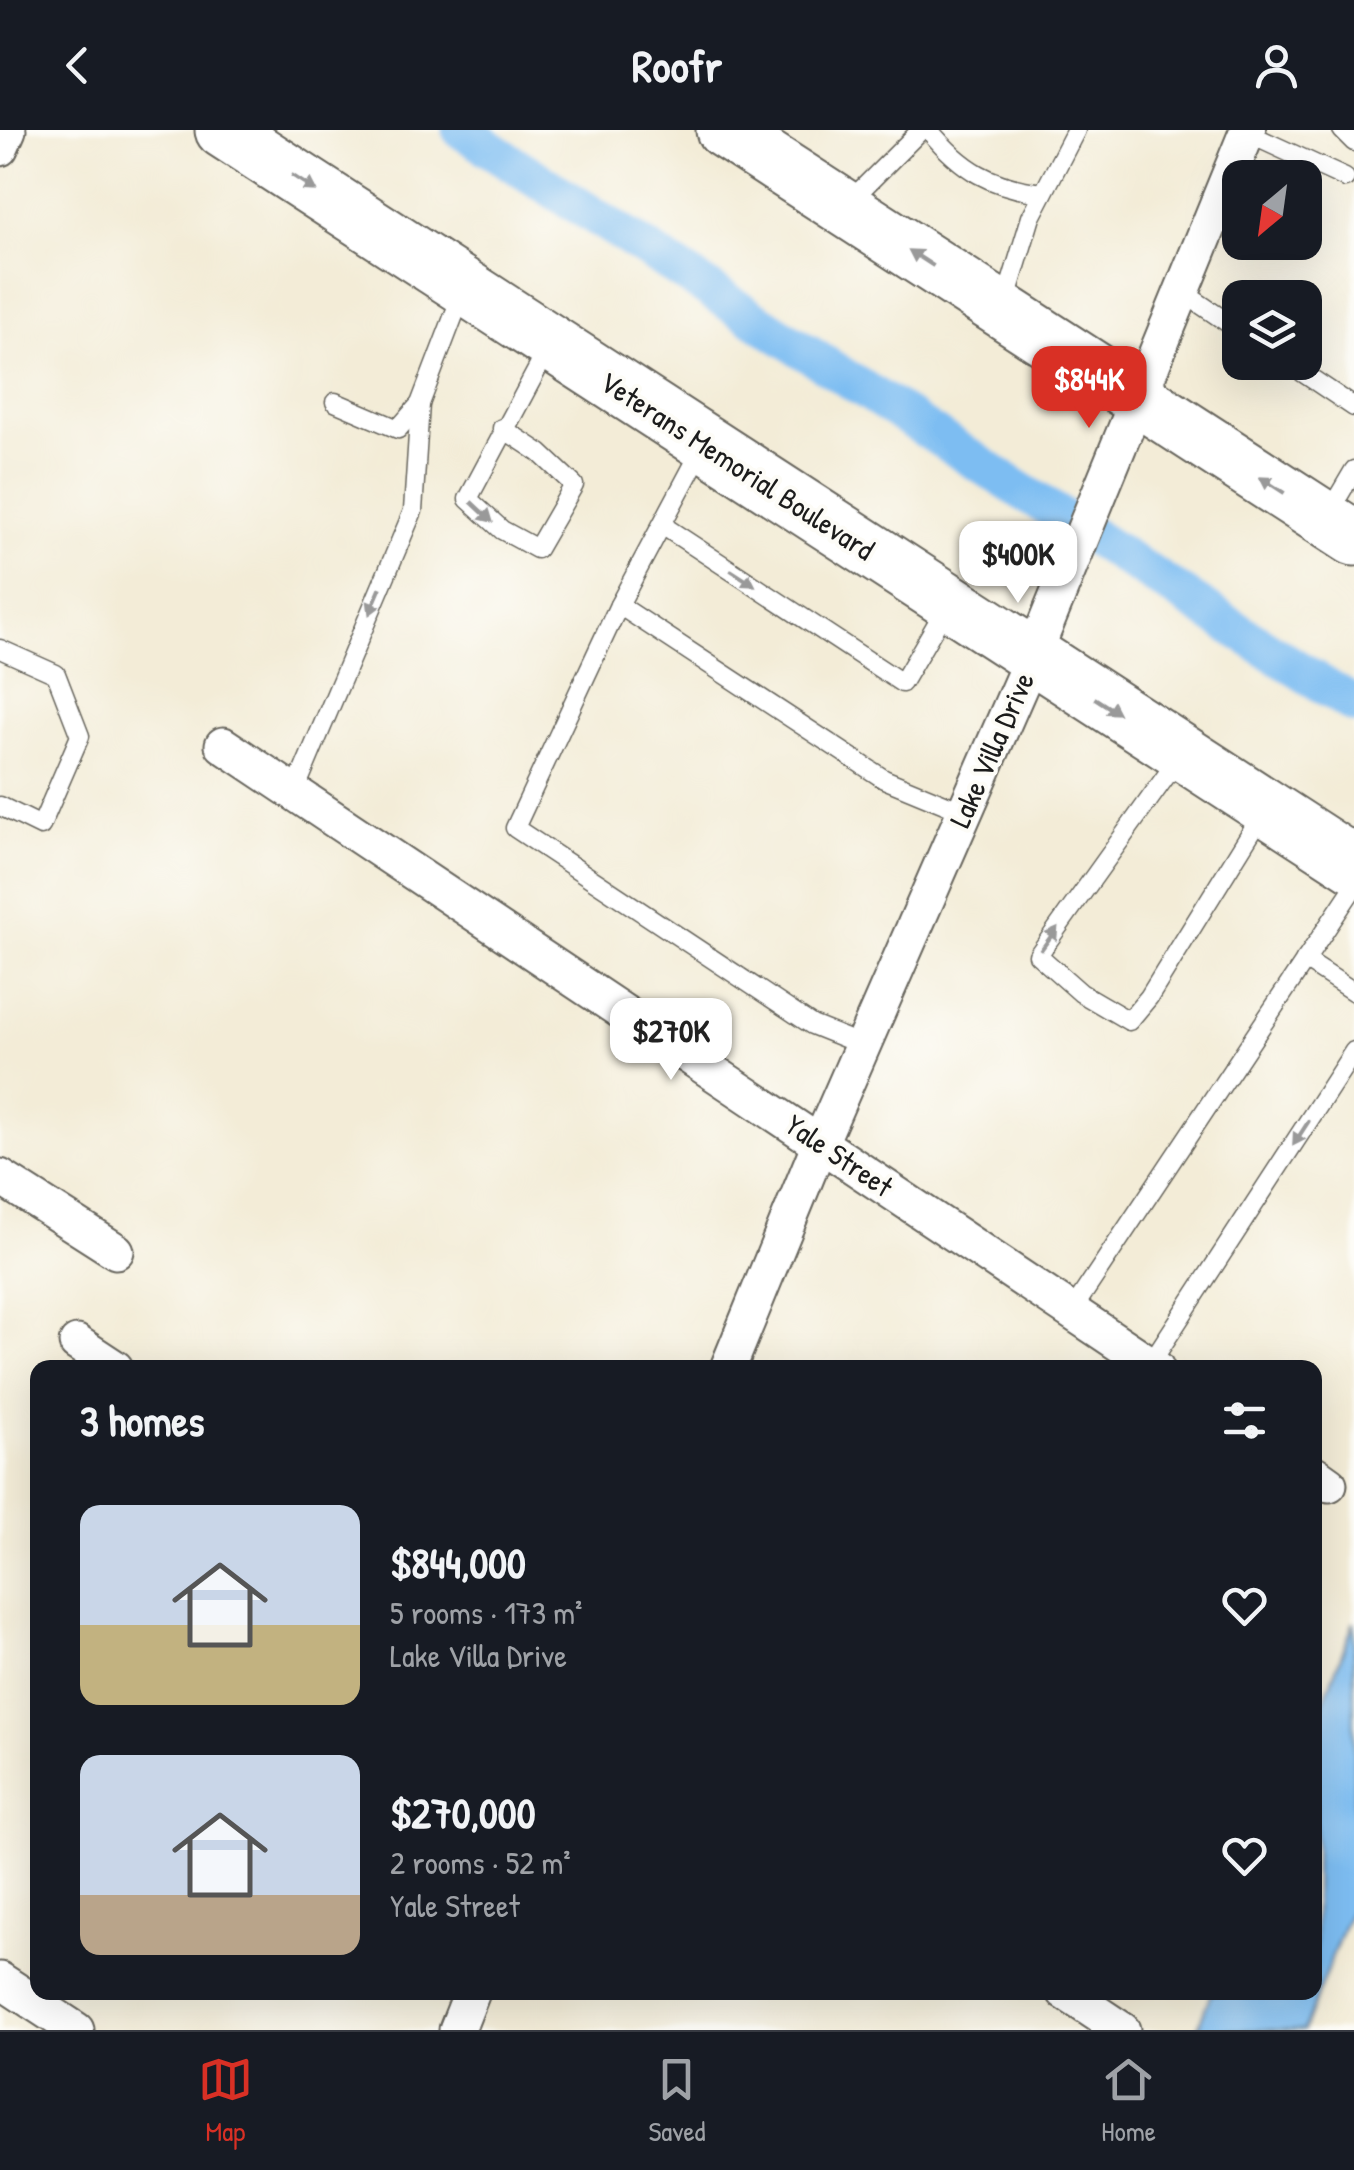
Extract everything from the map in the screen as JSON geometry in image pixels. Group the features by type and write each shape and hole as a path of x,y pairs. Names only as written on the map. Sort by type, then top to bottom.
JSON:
{"main road":[{"name":"Veterans Memorial Boulevard","path":"223,130 1354,864"},
{"path":"725,130 1339,528"}],"street":[{"path":"0,146 8,130"},
{"name":"Lake Villa Drive","path":"731,1360 820,1143 1032,658 1247,132"},
{"name":"Yale Street","path":"223,745 1144,1360"},
{"path":"0,1177 116,1252"},
{"path":"77,1342 104,1360"},
{"path":"0,1980 30,2000"},
{"path":"30,2000 76,2030"},
{"path":"457,2030 469,2000"},
{"path":"1077,2000 1122,2030"}],"lane":[{"path":"844,208 921,130"},
{"path":"929,130 971,173 994,184 1043,193"},
{"path":"1002,311 1031,217 1076,130"},
{"path":"1342,130 1354,142"},
{"path":"1247,132 1345,178"},
{"path":"294,793 413,511 420,404 465,288"},
{"path":"1181,291 1222,319"},
{"path":"502,428 540,453 574,485 536,549 502,530 468,498 502,428 550,344"},
{"path":"1314,380 1354,407"},
{"path":"335,402 398,429 420,404"},
{"path":"704,444 620,605 516,828 812,1025 862,1045"},
{"path":"1339,528 1354,470"},
{"path":"662,525 902,683 949,604"},
{"path":"620,605 884,780 964,812"},
{"path":"0,648 56,674 80,736 41,826 0,806"},
{"path":"1182,754 1038,955 1081,993 1129,1021 1149,997 1266,808"},
{"path":"1071,1312 1354,887"},
{"path":"1305,960 1354,992"},
{"path":"1157,1360 1354,1052"}],"water":[{"path":"1354,1622 1354,1899 1322,1983 1322,1705"},
{"path":"1208,2000 1315,2000 1304,2030 1197,2030"}],"waterway":[{"path":"461,130 1354,705"}]}
